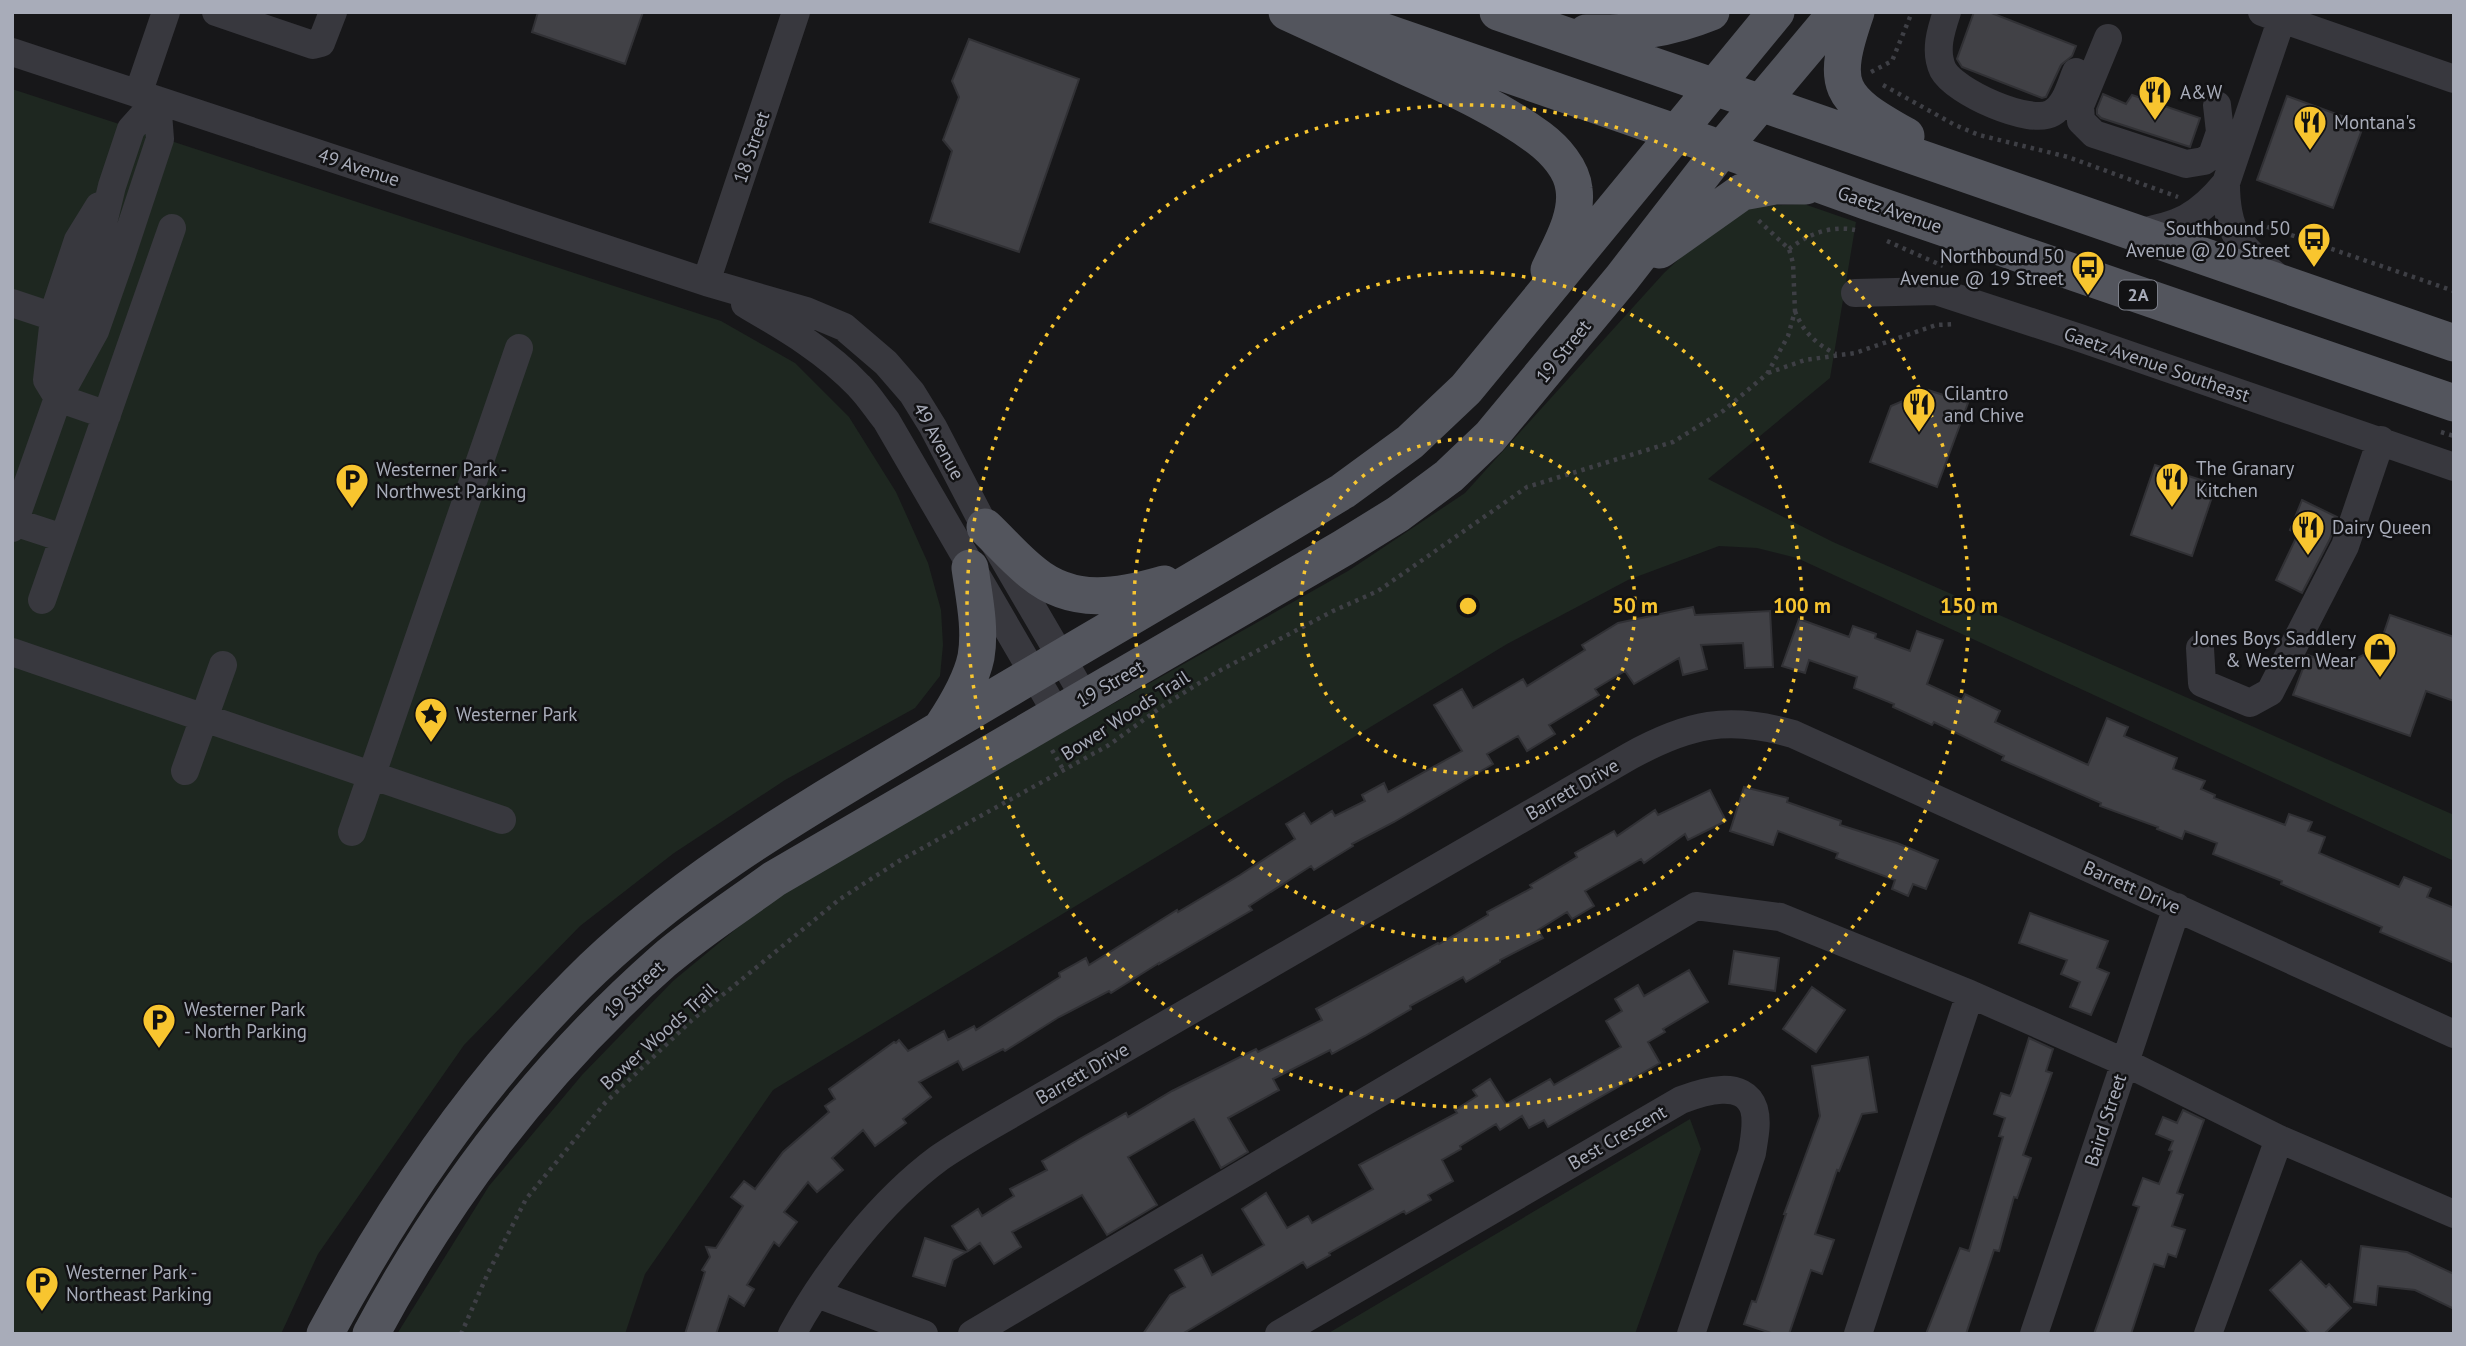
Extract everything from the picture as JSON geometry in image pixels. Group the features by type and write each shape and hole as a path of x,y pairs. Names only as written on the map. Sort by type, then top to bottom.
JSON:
{"main road":[{"path":"1287,12 1446,85 1501,114 1540,139 1558,156 1570,172 1574,188 1572,212 1564,236 1529,312"},
{"name":"Gaetz Avenue","path":"1327,12 2454,402"},
{"path":"1497,12 2454,343"},
{"path":"1554,32 1625,34 1687,22 1711,12"},
{"path":"325,1334 376,1243 416,1179 459,1119 509,1057 578,983 644,923 719,866 821,801 1343,491 1410,442 1466,389 1776,12"},
{"name":"19 Street","path":"371,1334 404,1273 446,1206 487,1151 584,1037 664,960 774,879 1064,719 1398,514 1449,476 1511,415 1722,149 1837,12"},
{"path":"1856,12 1845,46 1841,78 1852,98 1868,115 1970,174"},
{"path":"1622,278 1742,192 1775,186 1824,186"},
{"path":"985,527 1033,573 1056,586 1092,596 1126,594 1212,570"},
{"path":"940,730 960,696 975,657 977,626 970,568"}],"street":[{"path":"64,538 13,525 58,398 73,324 78,240 112,186 131,129 148,97 166,12"},
{"path":"228,14 282,23 313,45 321,43 333,12"},
{"name":"18 Street","path":"706,282 796,12"},
{"path":"1947,12 1939,39 1939,55 1943,69 1952,81 1975,95 2036,118 2055,111 2064,102 2100,33 2080,106 2081,121 2095,134 2186,164 2195,164 2212,155 2220,132 2217,105"},
{"path":"2288,286 2239,242 2228,212 2226,183 2276,15 2454,79"},
{"name":"49 Avenue","path":"12,52 706,282 806,311 844,327 886,363 912,393 933,426 985,527 1048,667 1064,719"},
{"path":"107,415 58,398 47,380 73,324 113,278 160,139 148,97"},
{"path":"2135,233 2166,228 2186,220 2201,210 2226,183"},
{"path":"42,600 172,228"},
{"path":"113,278 150,290"},
{"name":"49 Avenue","path":"706,282 805,339 834,361 862,388 886,420 970,568 1048,667"},
{"name":"Gaetz Avenue Southeast","path":"1855,293 1936,291 2454,467"},
{"path":"12,303 73,324"},
{"path":"352,832 519,348"},
{"path":"2200,648 2202,683 2250,703 2270,692 2345,546 2381,440"},
{"path":"12,652 502,820"},
{"path":"185,771 223,665"},
{"name":"Barrett Drive","path":"792,1334 850,1247 877,1217 938,1159 1630,756 1669,736 1690,729 1738,723 1767,726 1793,734 2454,1034"},
{"path":"972,1334 1696,906 1780,917 1970,994 2124,1062 2279,1139 2454,1214"},
{"name":"Baird Street","path":"2034,1334 2177,907"},
{"path":"1858,1334 1970,994"},
{"name":"Best Crescent","path":"1279,1334 1681,1100 1699,1093 1726,1090 1747,1097 1754,1109 1752,1153 1691,1334"},
{"path":"2208,1334 2279,1139"},
{"path":"817,1294 924,1334"}],"path":[{"path":"1862,76 1892,61 1912,12"},
{"path":"1872,80 1979,135 2068,157 2183,199"},
{"name":"Bower Woods Trail","path":"461,1334 488,1273 526,1199 605,1103 692,1020 840,899 899,862 1109,745 1164,705 1217,672 1333,611 1378,591 1527,486 1673,442 1723,411 1768,373 1788,336 1795,311 1793,262 1789,249 1758,221 1754,212"},
{"path":"2250,222 2454,291"},
{"path":"1795,311 1800,325 1810,337 1836,355"},
{"path":"1768,373 1805,360 1855,353 1936,324 1960,324"},
{"path":"1064,719 1064,771"}],"shaded area":[{"name":"Westerner Park","path":"12,89 721,321 795,363 849,417 896,492 928,563 941,610 943,645 940,676 915,708 785,780 674,853 580,926 464,1045 318,1254 281,1334 12,1334"},
{"path":"1804,204 1856,222 1830,378 1708,479 1833,542 2454,815 2454,861 1797,558 1757,548 1719,546 1628,580 1507,644 773,1090 645,1274 625,1334 397,1334 489,1186 582,1075 673,981 765,905 805,878 1348,571 1465,493 1664,273 1735,207"},
{"path":"1690,1119 1701,1149 1635,1334 1327,1334"}],"building":[{"path":"538,12 643,12 625,64 532,32"},
{"path":"1974,12 1989,12 2076,46 2072,56 2061,65 2046,97 2042,98 1962,67 1957,59"},
{"path":"969,39 1079,79 1019,252 930,222 952,151 943,140 959,97 952,81"},
{"name":"A&W","path":"2103,94 2126,104 2132,95 2200,118 2190,147 2101,118 2097,109"},
{"name":"Montana's","path":"2287,96 2364,124 2333,208 2257,180"},
{"name":"Cilantro and Chive","path":"1928,390 1968,403 1937,487 1870,462 1891,406"},
{"path":"2155,465 2216,485 2192,556 2131,535"},
{"name":"Dairy Queen","path":"2302,500 2337,517 2330,539 2302,593 2276,580 2298,534 2290,530"},
{"path":"1693,607 1695,615 1770,611 1773,667 1745,668 1743,643 1701,645 1707,669 1683,675 1679,658 1634,684 1625,671 1595,689 1599,695 1549,725 1555,734 1527,751 1518,736 1487,754 1493,764 1352,844 1353,846 1314,870 1311,866 1249,906 1252,910 1111,993 1109,991 1059,1017 1005,1051 1003,1049 963,1070 958,1061 919,1082 931,1097 903,1119 906,1123 875,1146 863,1130 832,1158 843,1170 817,1192 808,1182 784,1212 797,1222 779,1246 774,1242 747,1285 754,1289 744,1306 729,1296 716,1334 685,1334 705,1272 702,1270 710,1257 706,1247 716,1248 743,1206 731,1197 744,1181 755,1189 783,1152 829,1112 825,1106 835,1099 829,1089 894,1042 899,1040 908,1051 944,1031 948,1040 974,1026 976,1030 1060,977 1059,973 1086,958 1089,965 1295,839 1286,824 1304,813 1311,824 1332,811 1335,816 1365,801 1362,795 1384,783 1388,792 1462,751 1434,705 1462,689 1473,708 1523,679 1527,686 1585,650 1582,645 1618,623"},
{"path":"2390,615 2454,637 2454,701 2426,691 2410,736 2293,695 2308,655 2340,667 2379,647"},
{"path":"1799,619 1849,637 1853,626 1876,634 1875,638 1910,651 1917,631 1943,640 1927,684 1962,700 1965,694 2000,711 1995,722 2088,765 2107,718 2128,727 2124,736 2177,758 2173,769 2205,781 2201,789 2215,795 2214,798 2285,825 2289,814 2312,822 2308,831 2325,837 2319,853 2399,887 2404,877 2431,888 2427,897 2454,908 2454,963 2380,932 2382,927 2281,884 2282,881 2213,854 2217,843 2185,831 2182,839 2157,829 2158,827 2100,806 2101,803 2002,760 2004,756 1854,688 1857,677 1809,660 1805,673 1782,666"},
{"path":"1744,787 1788,798 1787,802 1841,821 1840,825 1897,843 1938,860 1926,889 1913,884 1908,896 1892,889 1895,880 1836,858 1838,853 1778,831 1773,845 1730,831"},
{"path":"1710,790 1726,821 1688,840 1685,834 1644,863 1641,859 1585,891 1594,906 1572,919 1567,912 1538,930 1543,938 1500,960 1466,982 1463,977 1332,1054 1330,1050 1273,1079 1279,1090 1228,1118 1248,1152 1221,1168 1194,1119 1128,1157 1157,1205 1107,1235 1082,1195 1012,1232 1021,1247 994,1264 980,1243 968,1251 952,1226 978,1209 982,1216 1014,1196 1010,1189 1047,1170 1042,1161 1126,1113 1128,1117 1172,1091 1256,1049 1258,1052 1322,1020 1316,1009 1488,915 1487,912 1532,888 1530,885 1577,857 1575,853 1614,831 1617,836 1655,810 1658,815"},
{"path":"2030,913 2108,941 2097,968 2109,973 2091,1015 2070,1007 2080,982 2061,974 2067,960 2019,943"},
{"path":"1734,951 1779,958 1775,991 1729,984"},
{"path":"1689,970 1708,1002 1663,1029 1665,1032 1648,1042 1660,1063 1548,1127 1544,1120 1529,1128 1522,1116 1500,1130 1496,1124 1442,1160 1453,1181 1428,1195 1431,1200 1406,1214 1404,1211 1307,1268 1303,1262 1182,1334 1143,1334 1170,1295 1185,1287 1175,1270 1202,1255 1212,1275 1264,1245 1242,1209 1266,1193 1287,1228 1308,1216 1312,1223 1373,1189 1359,1165 1457,1113 1455,1110 1477,1096 1473,1090 1490,1079 1506,1104 1550,1079 1554,1085 1621,1047 1606,1021 1622,1011 1615,999 1638,985 1644,996"},
{"path":"1812,987 1845,1010 1816,1052 1783,1029"},
{"path":"2029,1038 2053,1049 2046,1071 2052,1073 2023,1155 2031,1158 2017,1198 2014,1197 1999,1251 1994,1250 1966,1334 1926,1334 1960,1248 1969,1251 2003,1137 1999,1136 2005,1118 1994,1114 2001,1093 2010,1096 2012,1092"},
{"path":"1868,1057 1877,1112 1862,1114 1839,1171 1837,1170 1815,1234 1834,1240 1822,1274 1811,1270 1789,1334 1774,1334 1744,1324 1752,1301 1756,1302 1784,1214 1820,1116 1812,1066"},
{"path":"2183,1110 2204,1120 2177,1193 2183,1195 2172,1226 2185,1230 2176,1257 2168,1254 2164,1267 2154,1264 2131,1334 2094,1334 2139,1207 2133,1205 2143,1178 2159,1184 2172,1151 2169,1150 2173,1141 2156,1134 2163,1117 2177,1123"},
{"path":"925,1238 966,1252 953,1260 945,1286 913,1276"},
{"path":"2361,1246 2407,1252 2454,1274 2454,1309 2415,1290 2378,1286 2376,1305 2354,1302"},
{"path":"2301,1261 2326,1287 2329,1284 2351,1308 2324,1334 2310,1334 2270,1290"}],"place":[{"name":"A&W","path":"2155,122"},
{"name":"Montana's","path":"2310,152"},
{"name":"Southbound 50 Avenue @ 20 Street","path":"2314,269"},
{"name":"Northbound 50 Avenue @ 19 Street","path":"2088,297"},
{"name":"Cilantro and Chive","path":"1919,434"},
{"name":"The Granary Kitchen","path":"2172,509"},
{"name":"Westerner Park - Northwest Parking","path":"352,510"},
{"name":"Dairy Queen","path":"2308,557"},
{"name":"Jones Boys Saddlery & Western Wear","path":"2380,679"},
{"name":"Westerner Park","path":"431,744"},
{"name":"Westerner Park - North Parking","path":"159,1050"},
{"name":"Westerner Park - Northeast Parking","path":"42,1313"}]}
